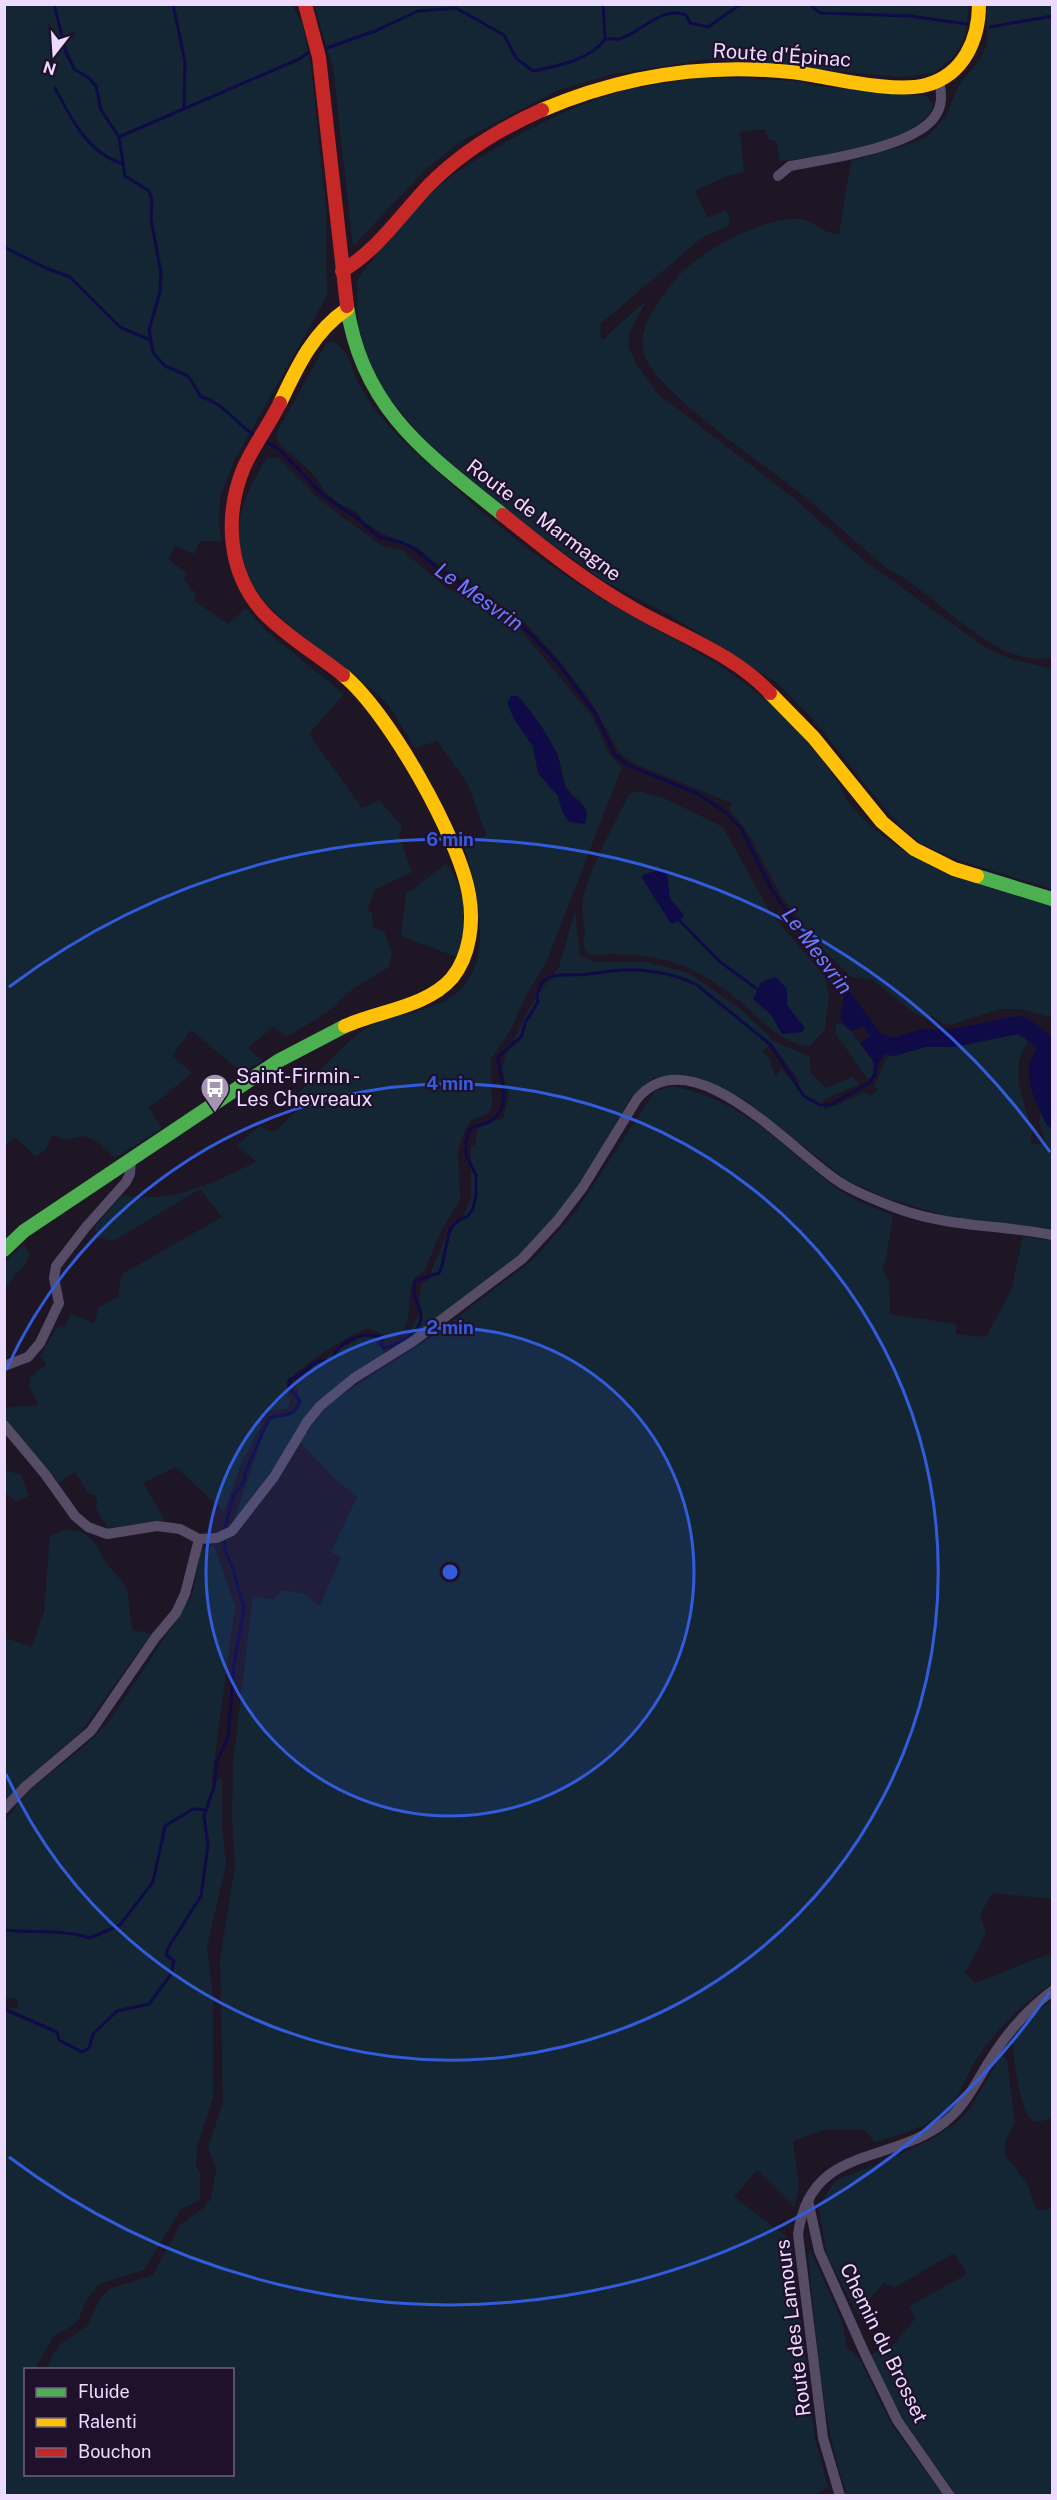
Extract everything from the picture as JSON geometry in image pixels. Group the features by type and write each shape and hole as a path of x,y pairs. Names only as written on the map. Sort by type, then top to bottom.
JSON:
{"main road":[{"name":"Route de Marmagne","path":"305,4 320,57 347,309 359,359 374,390 391,416 457,478 575,573 634,609 710,649 763,685 814,738 882,822 914,849 962,872 1053,899"},
{"name":"Route d'Épinac","path":"342,271 360,260 439,175 474,147 512,126 589,92 622,82 662,74 722,67 798,73 899,86 927,84 939,80 957,67 972,48 979,28 979,4"},
{"path":"4,1251 24,1231 297,1049 368,1016 414,1002 444,987 459,967 470,930 470,898 462,869 438,819 380,715 367,697 264,614 252,600 242,582 232,550 233,499 245,465 313,342 331,319 347,309"}],"street":[{"path":"778,176 790,166 893,142 922,129 934,118 940,106 943,96 939,80"},
{"path":"4,1425 45,1474 75,1516 88,1527 107,1534 157,1526 168,1527 180,1529 199,1539 217,1538 229,1533 252,1508 274,1477 307,1422 320,1406 354,1378 412,1342 498,1280 522,1259 557,1221 583,1187 645,1090 662,1081 673,1079 686,1081 727,1096 749,1108 841,1183 874,1200 933,1219 1005,1226 1053,1235"},
{"path":"4,1366 28,1357 40,1343 59,1303 54,1278 56,1266 86,1227 122,1188 130,1174 131,1159"},
{"path":"4,1809 26,1786 91,1731 155,1638 176,1613 185,1594 199,1539"},
{"name":"Route des Lamours","path":"840,2496 823,2438 798,2234 801,2215 808,2197 817,2184 842,2166 920,2137 948,2120 966,2102 995,2051 1038,2002 1053,1991"},
{"name":"Chemin du Brosset","path":"808,2197 819,2251 865,2354 897,2420 950,2496"}],"shaded area":[{"path":"5,4 292,5 303,26 311,67 326,209 327,296 234,461 220,496 219,527 222,541 200,541 194,554 176,546 168,559 186,573 184,580 196,594 194,601 228,624 246,608 266,631 344,694 309,734 362,808 379,800 402,826 399,836 412,872 376,889 367,910 372,913 373,928 384,931 392,953 389,967 354,988 326,1013 287,1037 273,1027 248,1048 263,1061 241,1072 191,1030 172,1056 192,1073 149,1108 162,1128 115,1158 97,1141 83,1136 66,1140 52,1135 42,1153 35,1156 15,1137 5,1145"},
{"path":"969,4 965,37 953,57 933,73 900,77 708,59 614,74 558,90 463,140 427,168 353,246 333,68 314,5"},
{"path":"987,5 1052,5 1052,657 1030,658 1008,652 987,641 905,579 886,568 800,493 711,426 687,405 665,385 650,366 643,350 647,322 663,296 685,270 715,247 751,229 786,220 806,220 827,231 839,234 851,161 919,141 931,133 947,114 959,85 980,59 987,44"},
{"path":"707,77 796,81 817,86 927,96 933,105 925,118 910,129 890,138 841,152 796,159 780,161 776,141 769,140 765,129 740,132 744,172 727,176 695,191 708,218 726,210 730,219 728,226 703,237 600,324 601,340 612,335 605,337 646,301 630,332 628,347 637,365 657,393 796,500 862,559 986,648 1011,659 1052,669 1052,889 958,860 918,842 889,814 812,718 777,683 673,617 602,580 524,524 431,447 386,395 369,368 358,328 357,280 401,224 439,186 469,164 506,142 585,104 628,90"},
{"path":"333,341 347,356 361,388 380,416 454,487 491,520 570,579 714,662 759,694 793,726 814,750 835,778 850,804 870,825 917,858 943,870 969,881 1052,906 1052,1012 1050,1017 1020,1009 1001,1009 953,1024 943,1024 932,1016 923,1017 913,1012 873,980 851,977 817,943 780,894 747,831 729,809 731,803 633,763 619,752 592,703 558,659 527,625 490,596 434,562 417,547 388,536 364,522 357,512 340,504 325,492 314,475 279,443 276,434 326,344"},
{"path":"267,458 279,458 320,500 382,546 402,550 445,587 477,600 518,627 592,716 610,756 622,767 546,963 527,994 510,1031 491,1059 492,1107 487,1114 471,1120 464,1132 458,1150 460,1200 441,1231 424,1272 415,1278 411,1287 405,1329 398,1335 385,1339 384,1334 368,1328 325,1352 286,1382 290,1402 287,1409 263,1411 261,1426 242,1462 224,1512 176,1467 143,1483 165,1520 108,1528 95,1507 98,1501 94,1494 89,1494 75,1472 59,1483 5,1419 4,1408 39,1405 29,1387 30,1377 46,1365 40,1355 58,1326 65,1327 70,1314 94,1323 99,1307 118,1296 122,1274 222,1217 200,1189 113,1241 98,1237 94,1228 122,1195 159,1197 176,1194 223,1178 256,1162 237,1145 259,1126 274,1132 300,1108 292,1100 337,1053 365,1029 387,1019 437,1005 459,991 474,968 478,952 480,934 477,898 465,848 486,835 468,784 437,741 415,748 394,714 379,696 287,623 262,598 245,570 238,538 245,501","holes":["513,717 558,755 566,787 585,807 588,814 562,811 558,796 538,773 533,747"]},
{"path":"511,696 518,696 549,738 557,754 568,792 584,806 585,824 569,822 562,811 558,796 538,773 533,747 513,717 507,702"},
{"path":"639,791 666,799 723,827 771,914 824,975 829,993 825,1029 810,1046 781,1036 723,988 688,968 653,957 590,955 585,949 582,906 589,877 629,794"},
{"path":"446,864 462,896 462,934 457,957 401,936 406,894"},
{"path":"663,868 667,873 670,898 684,915 680,921 671,924 642,878 643,875"},
{"path":"575,911 580,956 595,962 647,962 689,973 742,1010 775,1042 809,1056 811,1073 826,1088 852,1077 860,1084 823,1100 825,1110 865,1092 870,1096 878,1090 874,1086 888,1056 910,1039 959,1040 1009,1030 1023,1022 1034,1025 1037,1034 1027,1044 1021,1055 1019,1080 1033,1132 1030,1139 1032,1144 1046,1144 1039,1123 1040,1112 1052,1129 1052,1231 946,1216 886,1198 845,1179 744,1099 687,1075 654,1077 631,1097 597,1157 565,1205 517,1260 393,1349 409,1332 418,1316 421,1284 427,1282 447,1234 463,1216 471,1198 471,1147 475,1146 478,1127 503,1118 509,1094 502,1069 505,1057 532,1003 559,967","holes":["772,1044 800,1082 795,1085 782,1069 775,1076 769,1057 762,1051"]},
{"path":"776,977 787,989 787,1005 804,1027 803,1032 782,1034 771,1015 753,999 761,982"},
{"path":"850,992 887,1042 886,1051 877,1066 860,1043 870,1036 863,1026 851,1031 840,1017 843,994"},
{"path":"841,1023 851,1031 874,1063 873,1074 868,1079 835,1033 836,1024"},
{"path":"1052,1036 1052,1129 1047,1125 1036,1101 1029,1078 1033,1056 1040,1045"},
{"path":"673,1086 699,1093 722,1103 762,1128 845,1194 893,1215 882,1270 889,1281 890,1314 956,1324 956,1334 986,1337 1011,1291 1023,1236 1052,1241 1052,1899 993,1893 980,1914 986,1934 965,1973 975,1983 1052,1954 1052,1983 995,2034 975,2061 955,2099 935,2118 910,2131 875,2142 864,2130 824,2130 793,2141 799,2187 794,2207 757,2170 734,2197 791,2240 815,2439 828,2487 812,2496 5,2495 4,2009 17,2008 18,1999 5,1998 5,1821 25,1794 88,1743 110,1720 192,1596 201,1550 214,1545 235,1606 211,1785 222,1777 222,1828 226,1865 207,1946 213,1996 213,2098 197,2147 196,2165 200,2173 200,2200 181,2209 144,2270 99,2284 84,2304 79,2319 53,2337 36,2368 24,2368 24,2476 234,2476 234,2368 46,2368 59,2345 87,2326 100,2299 109,2289 153,2275 180,2225 211,2199 216,2170 208,2147 223,2103 220,1959 235,1867 232,1817 233,1762 253,1596 273,1600 282,1590 304,1594 320,1606 341,1557 331,1552 357,1497 334,1478 300,1442 328,1404 430,1338 534,1259 577,1210 655,1091"},
{"path":"23,1245 30,1253 26,1263 5,1287 5,1262"},
{"path":"364,1336 376,1338 377,1344 383,1347 383,1354 348,1377 243,1512 235,1517 264,1431 273,1419 290,1415 300,1404 296,1385 318,1363"},
{"path":"5,1470 21,1475 29,1496 16,1501 8,1495 4,1485"},
{"path":"65,1530 84,1534 95,1543 106,1563 122,1580 126,1588 133,1630 151,1634 81,1732 26,1779 5,1803 5,1638 32,1647 44,1611 50,1536"},
{"path":"1052,2000 1052,2118 1036,2121 1027,2114 1023,2104 1015,2064 1014,2041 1015,2034 1022,2025"},
{"path":"1003,2053 1007,2062 1015,2123 1006,2139 1004,2154 1027,2183 1037,2211 1052,2208 1052,2495 956,2495 899,2414 871,2354 892,2346 915,2319 910,2306 967,2274 954,2253 894,2288 884,2283 874,2293 859,2316 827,2256 819,2209 836,2180 883,2162 930,2140 955,2124 970,2109"},
{"path":"810,2249 842,2322 847,2347 860,2360 891,2424 943,2495 847,2495 825,2407 808,2256"}],"waterway":[{"name":"Le Mesvrin","path":"54,4 66,52 74,69 89,78 96,86 101,110 119,137 125,176 149,191 152,200 151,219 161,273 160,292 149,330 153,353 165,366 188,376 201,397 217,404 256,436"},
{"path":"173,4 185,62 184,109"},
{"path":"603,4 605,39"},
{"path":"327,48 375,31 418,11 456,8 504,35 516,58 533,71 582,57 599,46 605,39 627,36 651,21 668,14 686,15 690,23 708,27 741,4"},
{"path":"812,4 813,8 821,13 910,16 967,24"},
{"path":"990,27 1052,16"},
{"path":"119,137 297,60 308,53"},
{"path":"55,88 81,133 99,151 121,163"},
{"path":"4,247 70,277 120,327 150,340"},
{"name":"Le Mesvrin","path":"264,441 280,450 324,496 356,517 379,537 403,543 416,550 435,566 514,617 557,662 595,713 615,755 628,765 696,793 724,811 741,828 772,890 810,945 837,971 849,995"},
{"path":"680,921 719,961 757,989"},
{"path":"224,1531 233,1496 244,1482 245,1473 269,1418 292,1413 298,1407 300,1401 289,1387 290,1379 300,1375 318,1361 329,1361 338,1349 353,1338 366,1335 377,1336 383,1338 381,1345 384,1348 407,1338 420,1324 421,1314 414,1291 415,1281 439,1273 447,1239 453,1225 467,1217 473,1209 476,1175 466,1155 466,1141 470,1129 490,1122 502,1107 503,1091 498,1057 521,1037 526,1021 538,1002 539,989 547,979 560,975 633,970 667,974 691,982 771,1045 804,1096 820,1105 830,1105 869,1083 875,1075 876,1062"},
{"name":"Le Mesvrin","path":"880,1043 893,1047 924,1038 954,1038 1017,1025 1052,1046"},
{"path":"4,2009 57,2032 59,2040 82,2052 89,2048 93,2034 117,2011 149,2004 171,1974 174,1961 166,1955 168,1948 201,1896 208,1845 204,1816 214,1787 217,1761 228,1737 234,1665 244,1608 225,1550 224,1538"},
{"path":"4,1930 59,1932 90,1938 120,1925 153,1882 165,1826 193,1809 206,1810"}],"traffic: fast":[{"path":"347,306 355,342 367,374 383,401 424,449 503,515"},
{"path":"977,876 1052,899"},
{"path":"4,1250 24,1231 278,1061 345,1026"}],"traffic: slow":[{"path":"542,110 602,88 695,71 759,70 791,72 878,86 926,85 950,73 967,54 976,30 979,4"},
{"path":"280,403 315,339 347,309"},
{"path":"343,675 361,692 380,716 400,745 437,810 463,871 471,916 471,927 463,960 452,978 442,988 416,1002 345,1026"},
{"path":"770,693 814,738 882,822 914,849 954,869 977,876"}],"traffic: jam":[{"path":"305,4 319,57 347,306"},
{"path":"342,271 367,253 430,184 455,161 497,133 542,110"},
{"path":"280,403 248,459 238,485 233,504 232,524 236,562 242,580 264,613 292,638 343,675"},
{"path":"503,515 599,588 723,656 756,679 770,693"}],"place":[{"name":"Saint-Firmin - Les Chevreaux","path":"215,1114"}]}
